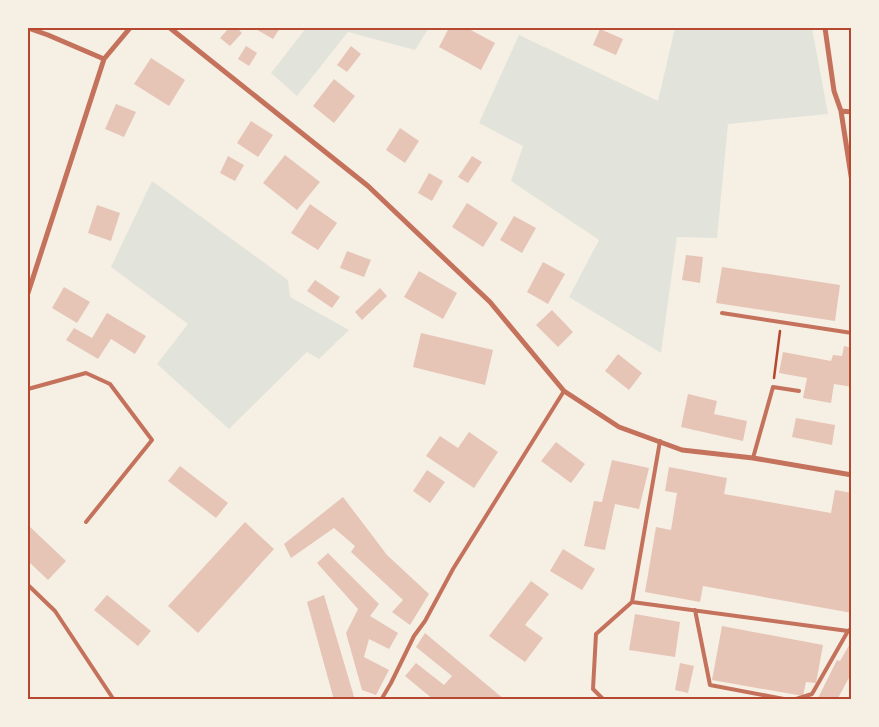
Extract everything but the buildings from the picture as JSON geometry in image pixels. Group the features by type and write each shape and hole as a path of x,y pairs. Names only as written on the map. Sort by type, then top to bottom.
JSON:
{"street":[{"path":"28,28 104,59"},
{"path":"28,293 104,59 130,28"},
{"path":"170,28 368,186 490,302 564,391 619,427 682,450 753,458 852,475"},
{"path":"825,28 834,91 841,111 852,182"},
{"path":"841,111 852,112"}],"lane":[{"path":"722,313 852,333"},
{"path":"28,389 86,373 110,384 152,440 86,522"},
{"path":"753,458 773,387 799,391"},
{"path":"381,700 414,636 425,621 453,569 564,391"},
{"path":"604,700 593,689 596,634 632,602 660,441"},
{"path":"28,585 55,611 114,700"},
{"path":"632,602 850,630 812,694 793,700"},
{"path":"695,610 710,685 789,700"}],"path":[{"path":"773,387 781,322"}],"shaded area":[{"path":"306,28 428,29 415,50 348,32 297,96 271,73"},
{"path":"675,28 812,28 828,114 728,124 717,238 677,237 661,353 569,297 599,240 511,181 523,146 479,123 519,35 658,101"},
{"path":"152,181 288,280 290,297 349,330 319,359 307,352 229,429 157,364 188,324 111,267"}]}
